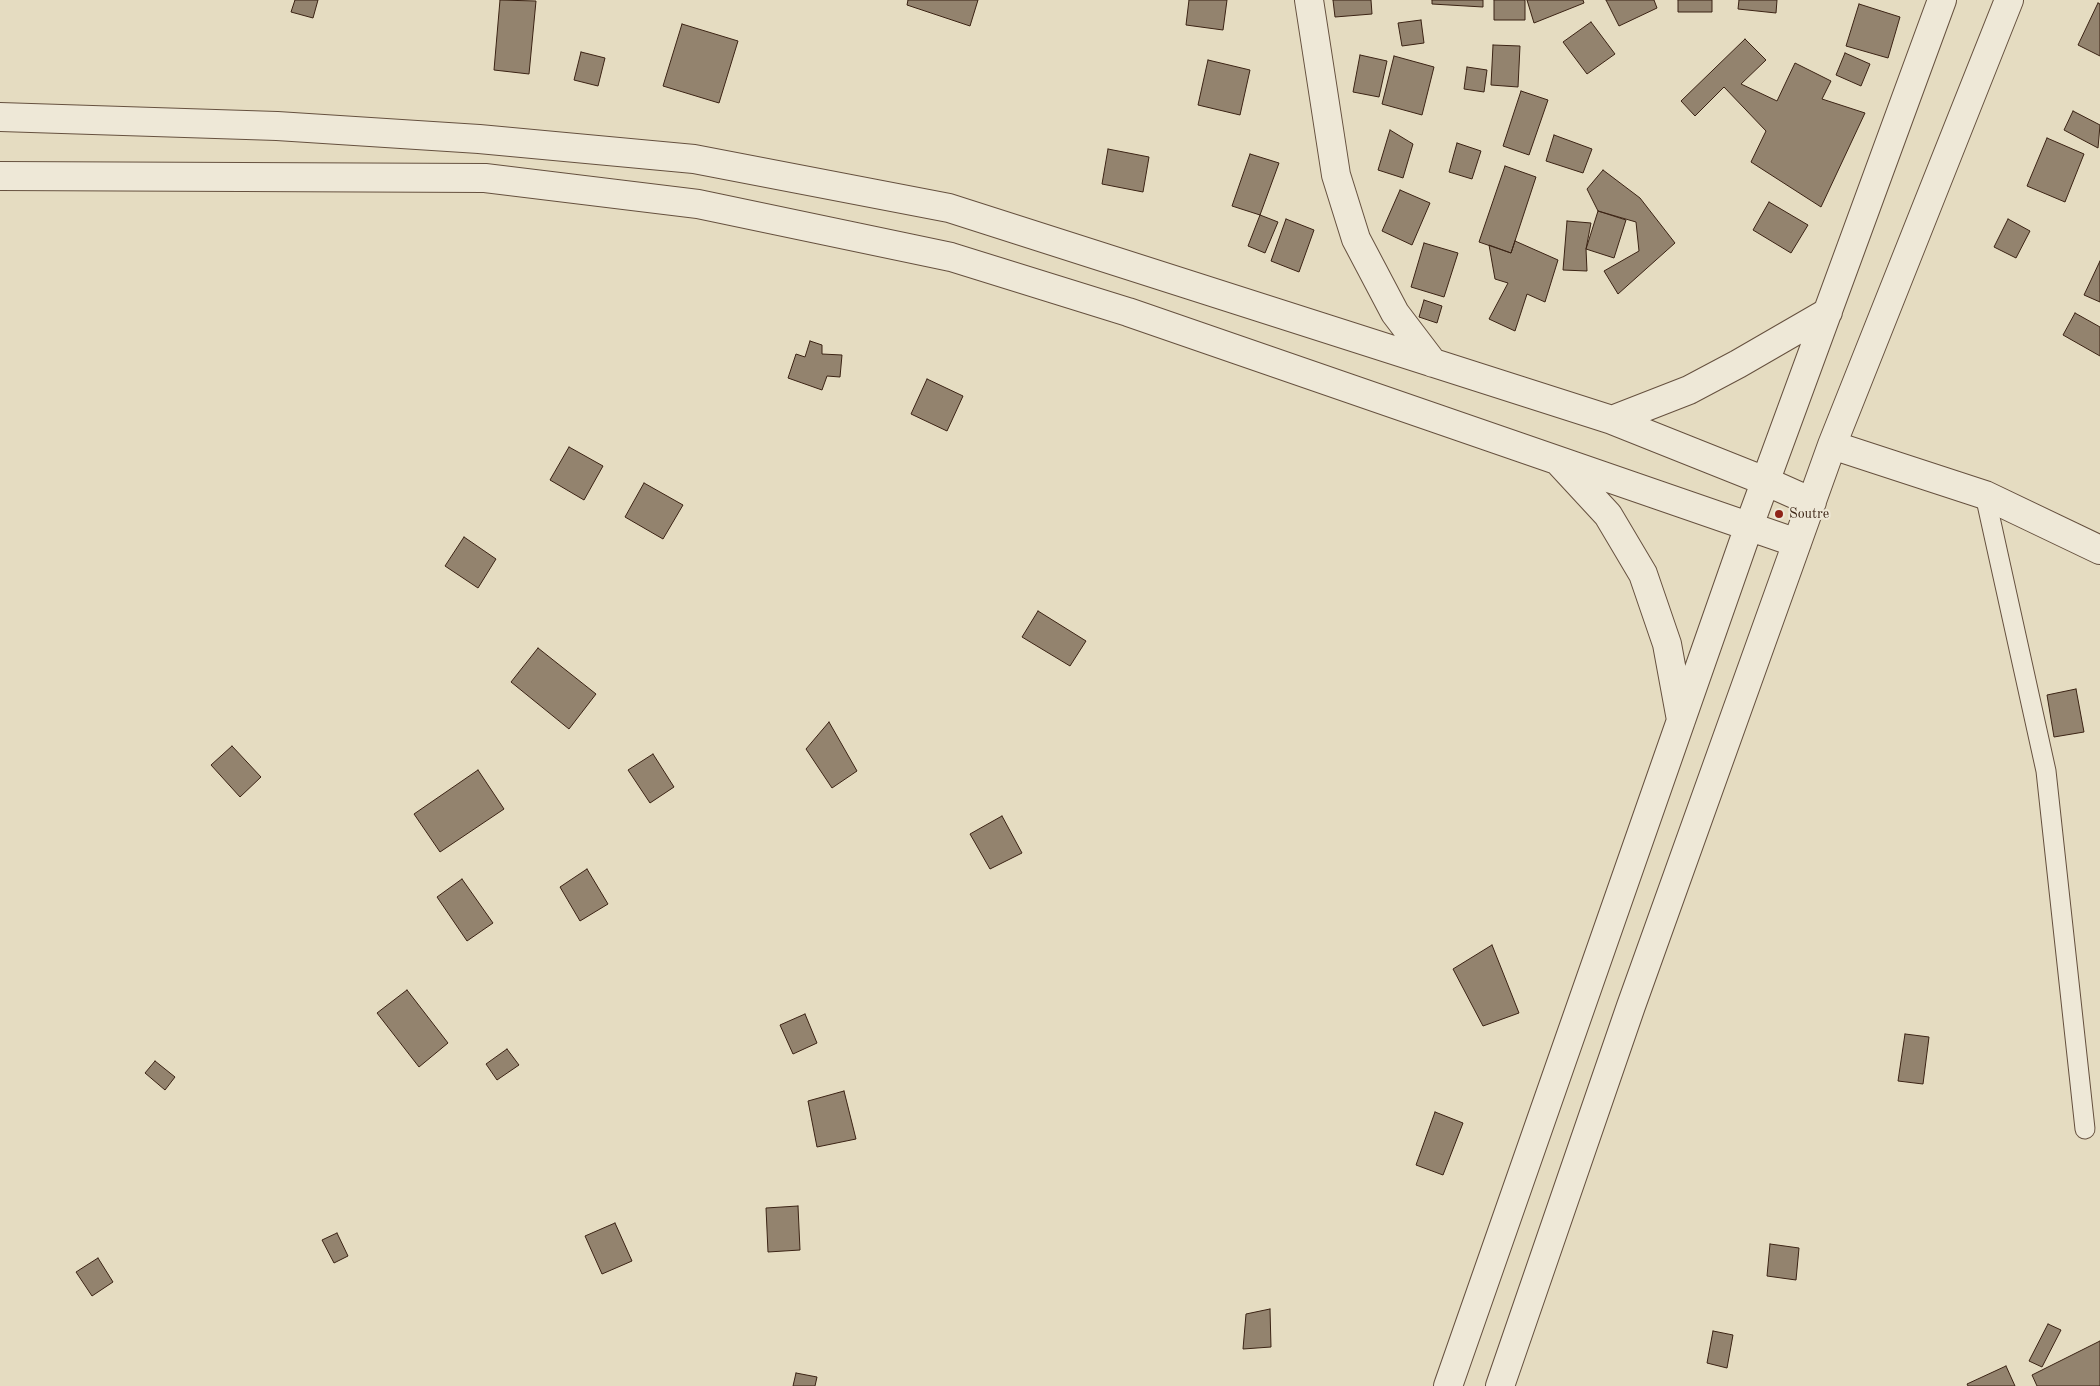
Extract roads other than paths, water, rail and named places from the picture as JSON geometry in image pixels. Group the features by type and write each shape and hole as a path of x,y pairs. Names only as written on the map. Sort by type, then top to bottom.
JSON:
{"street":[{"path":"1309,0 1336,175 1356,239 1395,313 1433,363"},
{"path":"1448,1386 1765,481 1942,0"},
{"path":"1500,1386 1631,1006 1832,444 2008,0"},
{"path":"0,117 276,126 479,139 694,159 949,208 1612,420 1765,481 1812,502"},
{"path":"0,176 485,178 698,204 951,257 1128,312 1797,543"},
{"path":"1612,420 1689,390 1828,312"},
{"path":"1832,444 1985,495 2100,550"},
{"path":"1556,459 1608,515 1643,574 1667,644 1681,720"}],"lane":[{"path":"1985,495 2046,771 2085,1129"}],"place":[{"name":"Soutre","path":"1779,514"}]}
